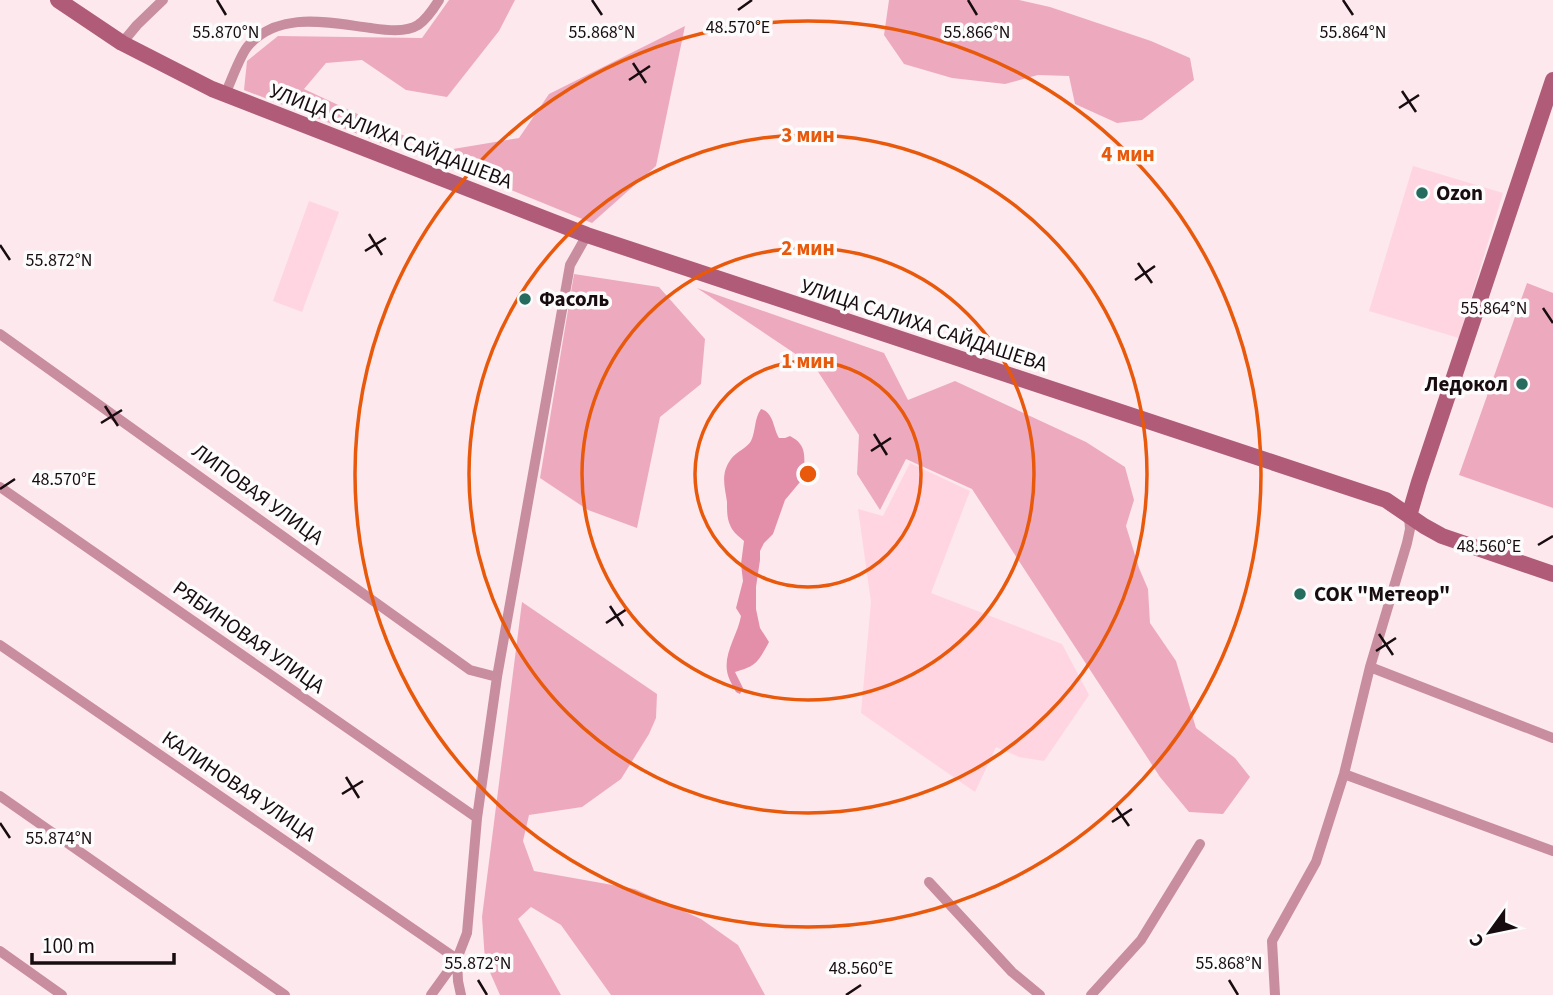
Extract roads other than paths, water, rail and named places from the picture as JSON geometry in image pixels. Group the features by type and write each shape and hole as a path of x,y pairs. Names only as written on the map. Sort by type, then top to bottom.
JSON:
{"street":[{"name":"УЛИЦА САЛИХА САЙДАШЕВА","path":"58,0 122,43 225,94 587,235 1386,500 1442,536 1553,574"},
{"path":"122,43 163,0"},
{"path":"225,94 247,47 265,32 282,23 333,23 405,30 418,25 439,0"},
{"path":"1275,995 1272,941 1316,862 1344,774 1370,667 1408,543 1409,516 1419,482 1553,80"},
{"path":"430,995 457,959 467,933 477,818 498,677 570,265 587,235"},
{"name":"ЛИПОВАЯ УЛИЦА","path":"0,334 470,670 498,677"},
{"name":"РЯБИНОВАЯ УЛИЦА","path":"0,487 477,818"},
{"name":"КАЛИНОВАЯ УЛИЦА","path":"0,645 457,959"},
{"path":"1370,667 1553,737"},
{"path":"1344,774 1553,851"},
{"path":"0,796 285,995"},
{"path":"1091,995 1141,940 1200,844"},
{"path":"929,882 1012,972 1040,995"},
{"path":"0,951 62,995"},
{"path":"457,959 461,995"}],"place":[{"name":"Ozon","path":"1422,193"},
{"name":"Фасоль","path":"525,299"},
{"name":"Ледокол","path":"1522,384"},
{"name":"СОК \"Метеор\"","path":"1300,594"}]}
